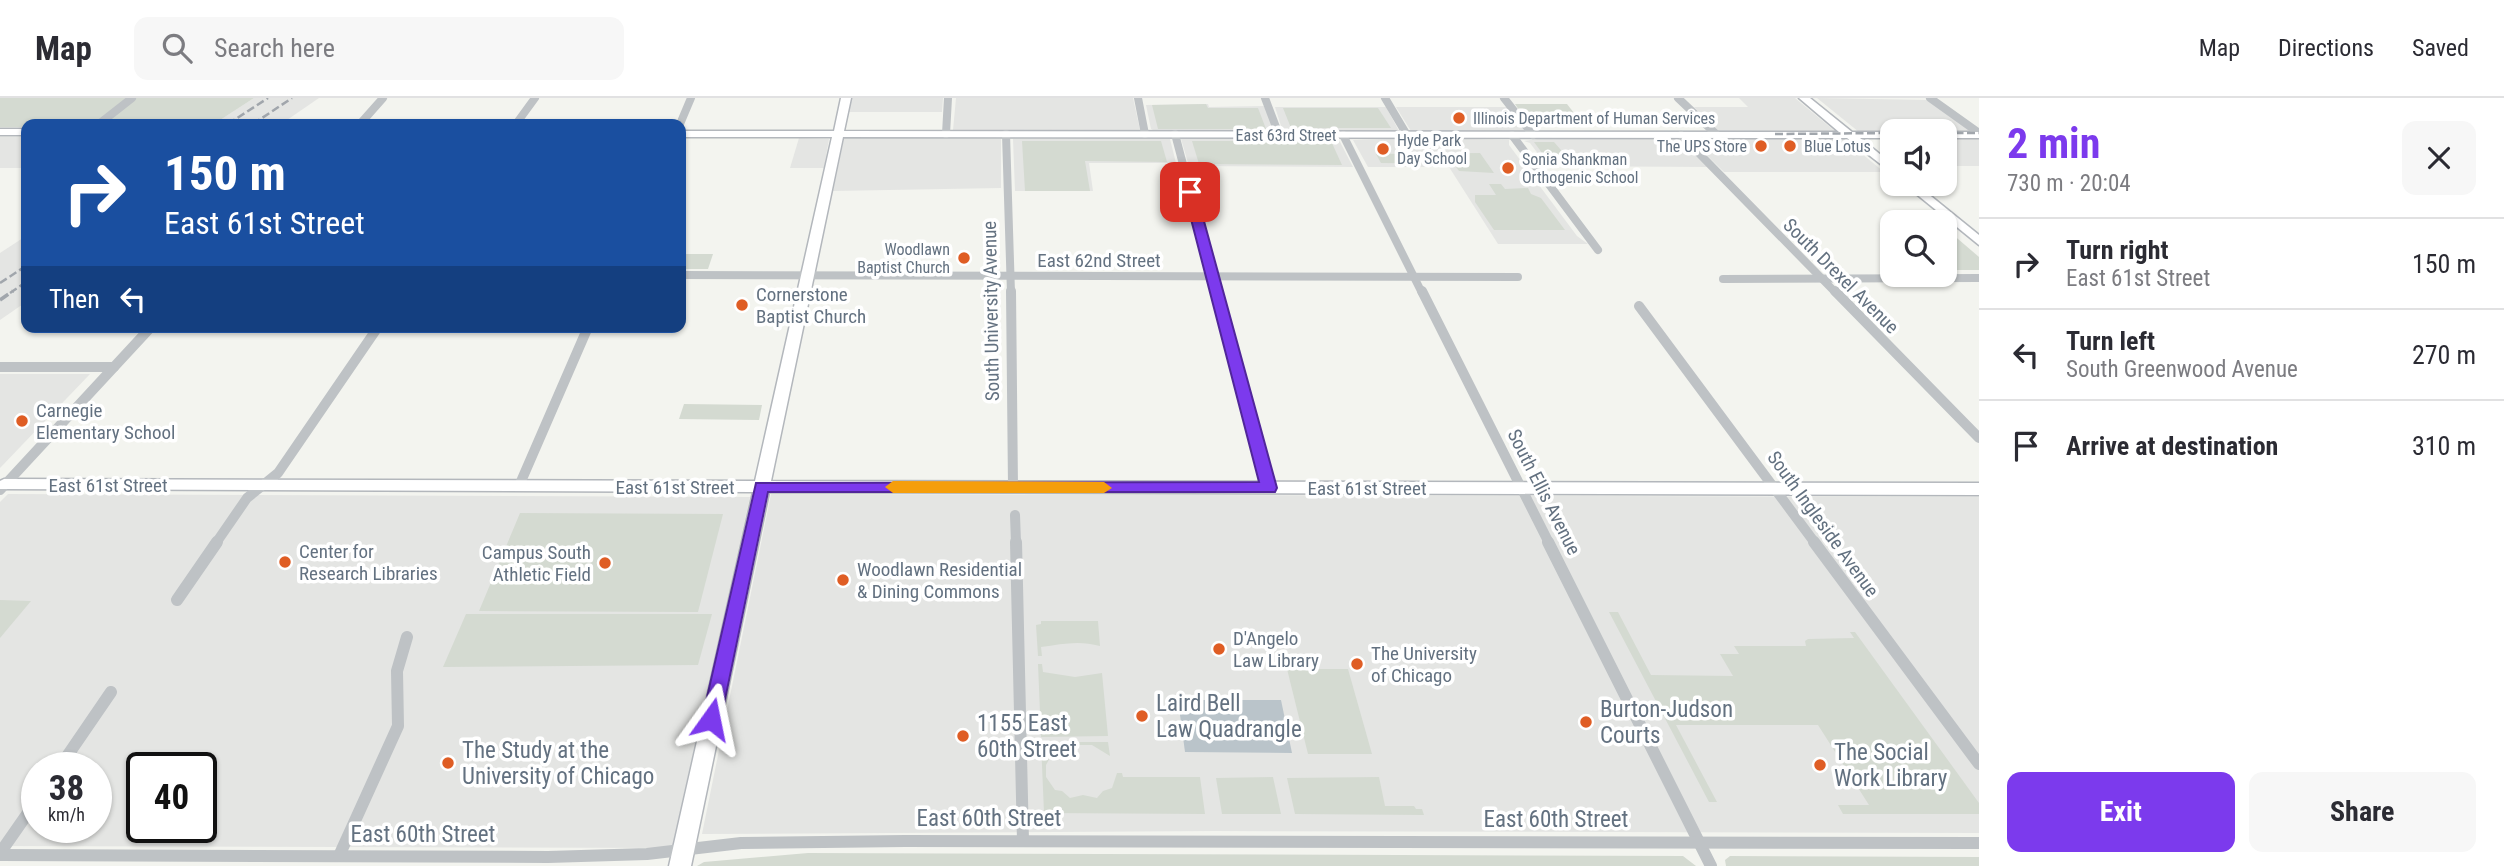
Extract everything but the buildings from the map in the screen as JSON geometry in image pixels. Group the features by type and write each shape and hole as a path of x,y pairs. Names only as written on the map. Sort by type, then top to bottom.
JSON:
{"street":[{"path":"105,119 132,98"},
{"path":"364,119 383,98"},
{"path":"520,119 535,98"},
{"path":"682,119 691,98"},
{"path":"680,866 846,98"},
{"path":"946,134 948,98"},
{"path":"1138,98 1145,134"},
{"path":"1265,98 1279,135"},
{"path":"1385,98 1407,135"},
{"path":"1504,98 1533,135"},
{"path":"1678,98 1717,135"},
{"path":"1804,98 1880,160"},
{"path":"1930,98 1979,134"},
{"path":"0,132 21,132"},
{"name":"East 63rd Street","path":"686,134 1880,135"},
{"name":"South University Avenue","path":"1006,134 1011,276 1013,487"},
{"path":"1175,134 1269,488"},
{"path":"1957,135 1979,134"},
{"name":"South Ellis Avenue","path":"1343,135 1711,866"},
{"path":"1512,135 1598,250"},
{"name":"South Drexel Avenue","path":"1681,135 1979,438"},
{"path":"1924,196 1979,241"},
{"name":"East 62nd Street","path":"686,275 1518,276"},
{"path":"1723,279 1979,278"},
{"name":"South Ingleside Avenue","path":"1639,306 1979,764"},
{"path":"1,487 145,333"},
{"path":"177,600 247,498 278,473 374,333"},
{"path":"519,486 585,333"},
{"path":"0,367 114,367"},
{"name":"East 61st Street","path":"1,487 1979,489"},
{"path":"1014,515 1023,841"},
{"path":"339,856 398,726 400,709 397,656 407,637"},
{"path":"70,752 111,692"},
{"path":"0,854 21,823"},
{"name":"East 60th Street","path":"0,854 560,857 647,854 741,843 1023,841 1979,843"}],"shaded area":[{"path":"0,98 254,98 222,119 21,119 21,127 0,127"},
{"path":"254,98 319,98 288,119 222,119"},
{"path":"852,98 943,98 942,112 848,112"},
{"path":"956,98 1133,98 1140,130 953,130"},
{"path":"1739,98 1795,98 1836,132 1722,133 1694,107 1748,107"},
{"path":"1817,98 1927,100 1954,119 1880,119 1880,132 1859,132"},
{"path":"1206,104 1208,108 1258,108 1266,129 1158,129 1152,105"},
{"path":"1208,104 1209,107 1264,106 1275,131 1151,129 1146,105"},
{"path":"1515,104 1567,104 1574,113 1521,113"},
{"path":"1275,107 1386,107 1399,131 1285,131"},
{"name":"Illinois Department of Human Services","path":"1396,107 1507,107 1525,131 1411,131"},
{"path":"1283,108 1378,108 1391,128 1291,128"},
{"path":"1957,121 1972,132 1957,132"},
{"path":"0,137 21,137 21,168 0,168"},
{"path":"799,138 829,139 824,168 790,168"},
{"path":"1544,138 1678,139 1708,167 1544,166 1545,163 1530,143 1524,141"},
{"path":"844,139 1001,139 1001,188 833,191"},
{"path":"1013,139 1170,139 1176,163 1089,163 1093,191 1015,191"},
{"path":"1181,139 1339,140 1353,167 1189,166"},
{"path":"1844,139 1880,169 1880,172 1724,172 1691,140"},
{"path":"1957,139 1979,139 1979,166 1957,166"},
{"path":"1353,140 1509,140 1509,145 1577,236 1588,244 1498,244 1449,167 1368,167"},
{"path":"1022,141 1161,141 1167,162 1085,161 1090,191 1025,191"},
{"path":"1192,141 1331,141 1342,165 1199,164"},
{"path":"1534,142 1554,142 1573,164 1586,165 1551,165"},
{"path":"1480,153 1494,173 1459,171 1454,164 1381,163 1376,154"},
{"path":"1489,184 1501,184 1505,189 1528,188 1531,194 1541,198 1565,230 1494,230 1475,202 1475,195 1496,195"},
{"path":"1957,238 1979,257 1979,270 1957,270"},
{"path":"21,239 21,305 0,320 0,253"},
{"path":"686,254 713,254 708,269 686,269"},
{"name":"Carnegie Elementary School","path":"0,374 90,374 0,468"},
{"path":"684,404 762,405 759,420 679,419"},
{"path":"8,494 750,497 672,848 0,846 0,502"},
{"name":"The University of Chicago","path":"771,494 1979,497 1979,833 1215,831 702,834"},
{"name":"Campus South Athletic Field","path":"520,513 723,514 698,612 479,611"},
{"path":"0,600 31,601 0,638"},
{"path":"1609,612 1618,612 1651,675 1733,676 1720,654 1739,654 1734,646 1806,646 1805,641 1808,639 1854,638 1850,632 1855,632 1979,803 1979,814 1843,814 1838,805 1869,805 1818,725 1676,725 1717,802 1709,802"},
{"path":"466,614 712,614 698,665 443,667"},
{"path":"1041,621 1098,621 1100,646 1078,643 1041,647 1042,656 1038,656 1036,625 1041,624"},
{"path":"1038,664 1042,664 1043,672 1075,677 1102,673 1108,736 1041,737"},
{"path":"1287,669 1348,669 1372,754 1308,754"},
{"path":"1178,700 1281,700 1292,753 1185,752"},
{"path":"1041,742 1108,742 1110,756 1092,745 1068,745 1061,751 1053,752 1046,765 1046,777 1055,790 1062,791 1070,798 1083,795 1097,798 1103,791 1112,788 1117,773 1122,773 1123,777 1200,777 1205,814 1044,813"},
{"path":"1273,777 1281,814 1222,814 1216,778"},
{"path":"1379,777 1385,806 1414,806 1416,809 1422,809 1424,815 1295,814 1287,778"},
{"path":"808,853 1683,856 1696,866 697,866 704,862"},
{"path":"1730,856 1979,857 1979,866 1726,866 1725,860"}],"railway":[{"path":"236,119 268,98"},
{"path":"260,119 292,98"},
{"path":"1775,134 1880,133"},
{"path":"1957,133 1979,133"},
{"path":"0,283 21,269"},
{"path":"10,293 21,285"},
{"path":"0,300 13,291"}],"slow traffic":[{"path":"893,487 1104,488"}],"place":[{"name":"Illinois Department of Human Services","path":"1459,118"},
{"name":"The UPS Store","path":"1761,146"},
{"name":"Blue Lotus","path":"1790,146"},
{"name":"Hyde Park Day School","path":"1383,149"},
{"name":"Sonia Shankman Orthogenic School","path":"1508,168"},
{"name":"Woodlawn Baptist Church","path":"964,258"},
{"name":"Cornerstone Baptist Church","path":"742,305"},
{"name":"Carnegie Elementary School","path":"22,421"},
{"name":"Center for Research Libraries","path":"285,562"},
{"name":"Campus South Athletic Field","path":"605,563"},
{"name":"Woodlawn Residential & Dining Commons","path":"843,580"},
{"name":"D'Angelo Law Library","path":"1219,649"},
{"name":"The University of Chicago","path":"1357,664"},
{"name":"Laird Bell Law Quadrangle","path":"1142,716"},
{"name":"Burton-Judson Courts","path":"1586,722"},
{"name":"1155 East 60th Street","path":"963,736"},
{"name":"The Study at the University of Chicago","path":"448,763"},
{"name":"The Social Work Library","path":"1820,765"}],"route":[{"path":"711,719 762,487 1269,488 1190,192"}]}
